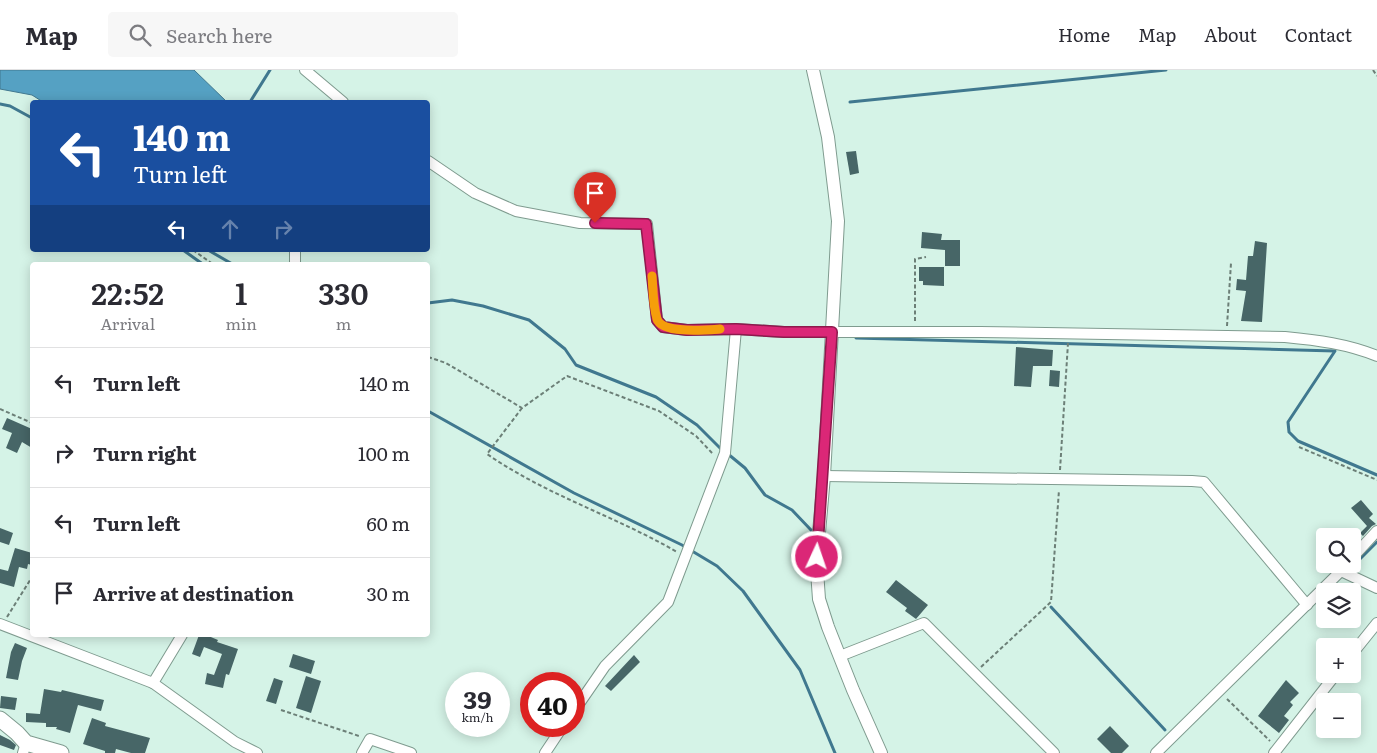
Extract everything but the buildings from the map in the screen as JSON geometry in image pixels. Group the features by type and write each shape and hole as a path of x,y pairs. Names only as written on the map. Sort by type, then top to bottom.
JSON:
{"main road":[{"path":"0,719 17,733 25,748 61,753"}],"street":[{"path":"304,70 341,100"},
{"path":"814,70 828,137 838,222 817,571 819,599 840,656 881,753"},
{"path":"430,162 475,193 516,211 580,222 646,224 657,320 663,327 687,330 736,329 784,332 1286,337 1326,341 1377,356"},
{"path":"585,696 606,666 668,602 724,453 736,329"},
{"path":"824,476 1060,478 1204,482 1307,604"},
{"path":"1361,548 1377,531"},
{"path":"1156,753 1339,573"},
{"path":"1352,573 1377,588"},
{"path":"840,656 924,623 1054,753"},
{"path":"1361,643 1377,623"},
{"path":"1,626 153,683 235,742 257,753"},
{"path":"153,683 181,637"},
{"path":"1276,750 1329,683"},
{"path":"545,753 556,737"},
{"path":"362,753 370,739 411,753"}],"path":[{"path":"1373,70 1377,76"},
{"path":"196,252 210,262"},
{"path":"915,332 916,259 926,257"},
{"path":"1226,336 1231,263"},
{"path":"974,674 1051,602 1068,334"},
{"path":"430,358 446,363 522,408"},
{"path":"686,554 647,534 535,484 487,454 522,408 567,376 659,411 724,453"},
{"path":"0,409 30,422"},
{"path":"1299,446 1377,480"},
{"path":"1,626 30,580"},
{"path":"1218,690 1276,750"},
{"path":"281,710 370,739"}],"water":[{"path":"0,70 194,70 225,100 40,100 32,95 0,89"}],"waterway":[{"path":"251,100 270,70"},
{"path":"850,102 1166,70"},
{"path":"0,104 10,106 30,117"},
{"path":"186,252 200,262"},
{"path":"211,252 229,262"},
{"path":"430,303 452,300 483,306 529,320 565,349 576,365 656,397 697,425 723,451"},
{"path":"856,338 1335,351 1288,422 1289,432 1298,441 1377,475"},
{"path":"430,412 574,493 682,545 717,566 743,591 800,670 835,753"},
{"path":"728,454 745,468 765,495 792,510 811,530"},
{"path":"1361,558 1377,542"},
{"path":"1051,607 1165,730"}],"slow traffic":[{"path":"652,276 657,320 663,327 687,330 720,329"}],"route":[{"path":"595,223 646,224 657,320 663,327 687,330 736,329 832,332 824,476 817,557"}]}
